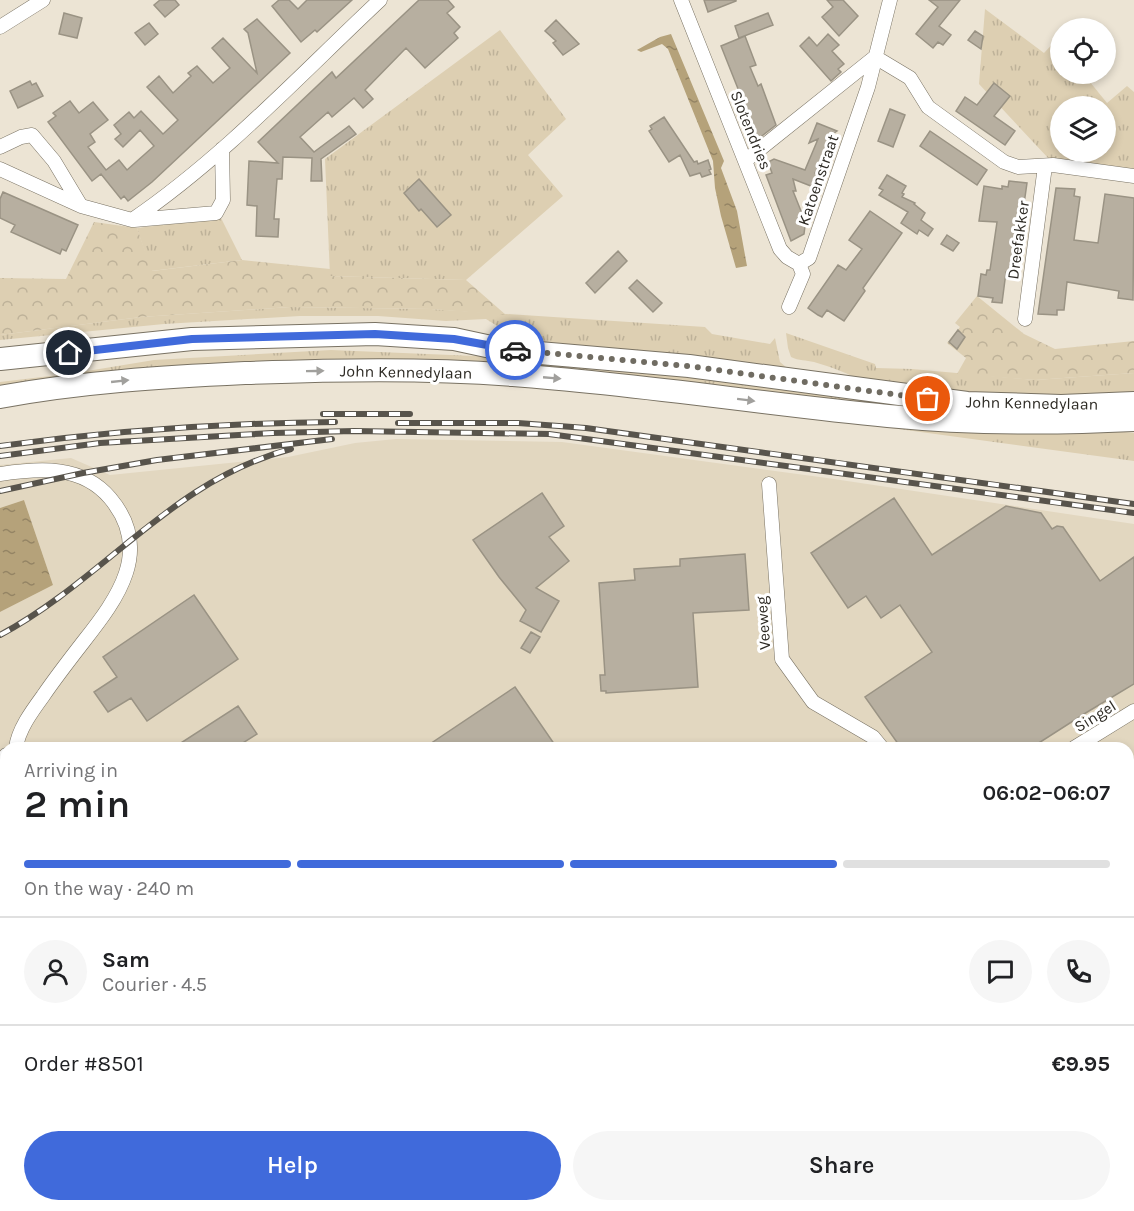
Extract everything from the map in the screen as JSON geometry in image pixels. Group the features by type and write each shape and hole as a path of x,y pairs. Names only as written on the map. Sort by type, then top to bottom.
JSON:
{"highway":[{"name":"John Kennedylaan","path":"0,359 192,339 375,334 454,339 506,350 688,366 968,403 1061,406 1134,403"},
{"name":"John Kennedylaan","path":"0,397 151,378 292,371 380,370 510,374 891,417 1007,423 1134,420"}],"street":[{"path":"0,27 43,0"},
{"path":"132,220 167,196 222,149 380,0"},
{"name":"Slotendries","path":"681,0 780,249 787,257 799,264"},
{"name":"Katoenstraat","path":"789,307 803,274 799,264 809,258 868,87 890,0"},
{"path":"746,161 875,57 910,78 928,107 1004,162 1018,167 1053,165 1134,176"},
{"path":"0,147 21,137 32,135 54,161 81,206"},
{"path":"0,169 81,206 132,220 216,213 223,200 222,149"},
{"name":"Dreefakker","path":"1025,318 1045,166"},
{"path":"0,474 54,470 70,472 87,479 106,493 120,513 130,551 126,575 115,601 30,714 16,742"},
{"name":"Veeweg","path":"769,484 782,659 813,702 873,737 877,742"},
{"name":"Singel","path":"1084,742 1134,711"}],"shaded area":[{"path":"396,439 562,442 827,478 1134,524 1134,742 0,742 0,612 53,585 24,500 0,508 0,465 71,458 110,475 288,457 355,443"}],"green space":[{"path":"985,9 1044,53 1050,47 1050,84 1092,84 1101,96 1050,96 1049,159 979,84"},
{"path":"500,30 566,119 528,155 563,196 466,280 330,276 325,159"},
{"path":"1127,86 1134,92 1134,174 1066,162 1116,162 1115,96"},
{"path":"221,218 242,260 151,271 137,228"},
{"path":"94,222 137,228 152,271 242,260 330,269 330,276 466,280 506,315 431,309 290,307 141,317 0,335 0,278 66,279"},
{"path":"977,296 1024,334 1055,349 1134,341 1134,373 1035,380 957,374 966,358 947,343 960,327 955,323"},
{"path":"290,307 431,309 705,327 712,334 770,344 775,338 780,362 787,368 513,342 513,336 486,319 446,321 378,316 300,316 164,324 0,340 0,335 141,317"},
{"path":"786,333 875,364 876,368 1035,380 1134,373 1134,392 1101,397 1034,398 965,394 864,383 833,368 791,357"},
{"path":"331,350 499,357 638,369 990,418 594,374 0,390 0,382 154,360"},
{"path":"825,419 1134,433 1134,461"}],"water":[{"path":"671,34 724,161 721,168 737,211 747,266 736,268 721,216 715,188 713,161 668,49 662,44 641,52 637,50 660,37"},
{"path":"24,500 53,585 0,612 0,508"}],"building":[{"path":"160,0 175,0 179,5 165,17 154,5"},
{"path":"279,0 289,0 298,9 307,0 352,0 317,32 315,30 301,42 272,6"},
{"path":"419,0 448,0 454,7 447,13 460,27 454,33 458,38 425,68 406,48 365,90 373,99 363,108 354,98 332,117 328,112 300,137 314,152 349,126 356,134 321,159 322,181 311,181 312,158 283,157 282,179 277,179 274,219 279,219 278,237 256,236 257,206 247,205 249,161 278,163 258,142 332,72 336,78"},
{"path":"704,0 736,0 736,1 708,12"},
{"path":"827,0 843,0 858,16 839,36 822,17 833,7"},
{"path":"929,0 960,0 939,26 951,35 943,45 938,42 933,48 916,34 938,7"},
{"path":"64,13 82,18 77,38 59,34"},
{"path":"768,13 773,25 739,38 735,26"},
{"path":"257,19 290,53 152,182 128,201 124,196 121,199 101,174 92,181 48,122 56,116 53,113 70,101 79,113 93,102 108,120 90,134 95,142 88,147 106,170 119,160 127,170 154,146 140,130 123,147 115,139 121,134 114,125 129,112 134,118 141,111 163,134 178,120 147,87 159,76 173,93 191,76 188,73 197,66 213,83 230,68 212,48 223,38 257,73 248,33 244,29"},
{"path":"556,20 579,44 563,55 553,43 556,41 545,31"},
{"path":"149,23 158,34 145,45 135,33"},
{"path":"975,31 983,36 981,49 968,40"},
{"path":"828,34 839,45 832,51 844,64 838,69 841,72 831,81 800,46 809,37 817,46"},
{"path":"745,36 756,65 750,67 758,86 761,84 776,125 758,139 721,46"},
{"path":"30,81 32,85 36,83 43,96 18,108 10,91"},
{"path":"994,83 1010,96 994,116 1015,131 1005,145 956,111 965,97 977,105"},
{"path":"890,109 905,115 893,147 878,141"},
{"path":"664,117 694,162 697,161 698,164 708,160 711,174 702,177 700,173 690,176 680,155 669,162 649,131 652,129 650,126"},
{"path":"817,123 837,131 830,136 836,138 831,151 827,150 815,173 821,177 816,188 793,179 796,191 793,191 805,226 804,234 791,241 766,175 772,173 768,162 774,159 805,170 818,139 809,143"},
{"path":"930,131 987,170 977,185 920,146"},
{"path":"887,175 906,186 902,197 915,203 925,213 921,220 933,229 928,236 919,230 917,234 901,223 908,212 879,195 883,190 879,188"},
{"path":"419,179 451,215 437,227 404,193"},
{"path":"1009,181 1027,183 1014,274 1006,272 1002,303 992,302 993,298 978,296 981,274 986,275 987,270 990,270 997,222 979,221 984,186 1002,189 1002,186 1008,187"},
{"path":"1056,188 1075,189 1074,196 1080,197 1074,240 1098,243 1105,194 1134,198 1133,300 1118,298 1119,291 1067,282 1064,310 1057,310 1057,315 1038,314"},
{"path":"3,192 78,225 66,251 62,249 60,254 11,232 15,225 0,218 0,199"},
{"path":"870,211 902,233 863,288 865,291 844,321 827,310 822,317 808,308 838,265 846,270 862,249 849,240"},
{"path":"947,235 959,243 953,251 941,244"},
{"path":"618,251 627,261 595,293 586,283"},
{"path":"637,280 662,303 653,312 629,288"},
{"path":"958,330 965,337 957,349 949,342"},
{"path":"542,493 564,526 549,537 569,561 536,588 559,601 541,632 520,621 526,610 473,540"},
{"path":"894,498 932,555 1006,506 1041,513 1052,529 1057,526 1063,527 1100,581 1134,557 1134,684 1040,742 897,742 865,697 932,652 900,605 881,618 866,596 848,608 811,553"},
{"path":"745,554 749,610 693,613 698,687 606,693 606,691 601,691 600,675 605,675 599,583 635,580 634,569 680,566 680,559"},
{"path":"194,595 238,659 147,721 131,698 108,712 94,692 117,677 103,657"},
{"path":"531,632 540,637 530,653 521,648"},
{"path":"515,687 553,742 433,742"},
{"path":"238,706 257,734 244,742 182,742"}],"railway":[{"path":"323,414 410,414"},
{"path":"0,446 167,429 335,422"},
{"path":"398,423 518,423 586,428 1134,504"},
{"path":"0,456 100,443 273,433 354,431 549,434 1134,513"},
{"path":"0,491 157,460 332,439"},
{"path":"0,635 73,587 174,507 210,483 249,464 291,449"}],"way so far":[{"path":"515,350 688,366 928,399"}],"route":[{"path":"69,353 192,339 375,334 454,339 515,350"}]}
